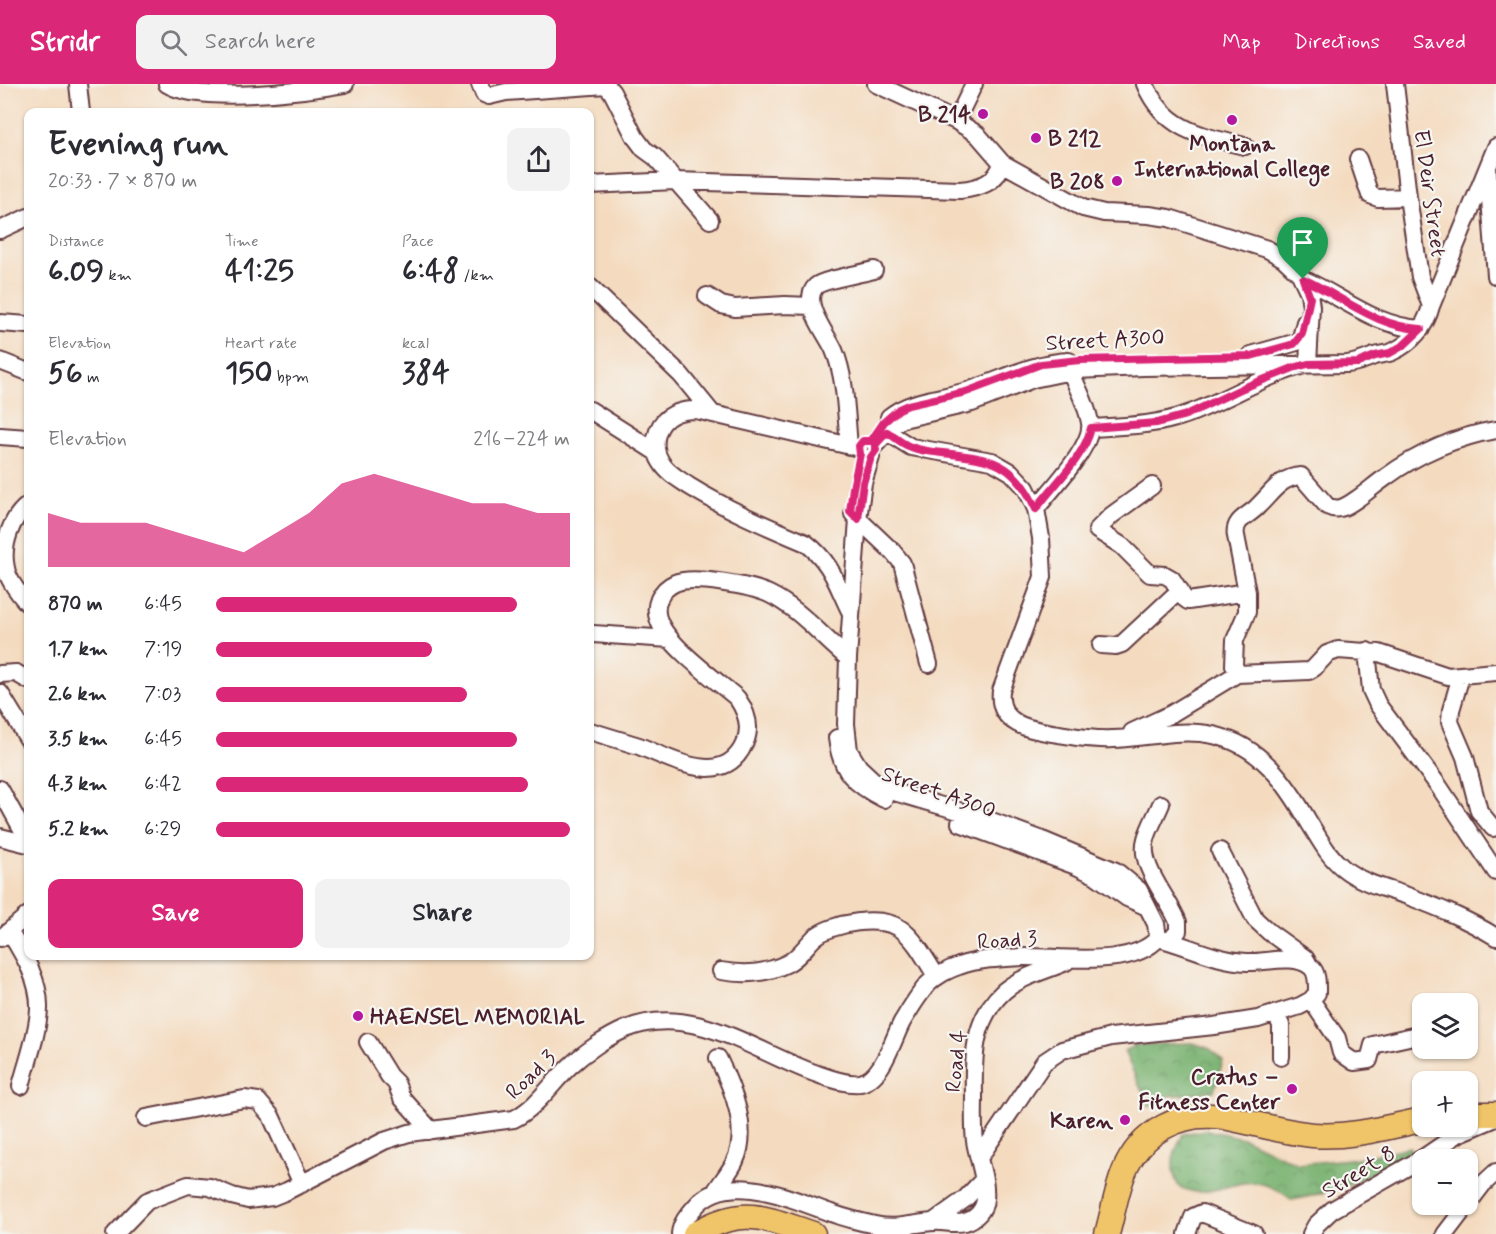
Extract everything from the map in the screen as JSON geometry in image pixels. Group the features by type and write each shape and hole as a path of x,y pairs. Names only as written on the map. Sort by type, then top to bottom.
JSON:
{"highway":[{"path":"1478,1115 1496,1116"},
{"path":"1107,1234 1120,1182 1130,1161 1154,1132 1180,1119 1210,1116 1316,1135 1364,1132 1412,1122"},
{"path":"695,1234 712,1224 732,1217 745,1216 758,1217 813,1234"}],"street":[{"path":"78,84 81,108"},
{"path":"167,84 190,93 214,95 316,90 345,84"},
{"path":"480,84 484,94 489,96 506,92 606,85 644,149 655,157 710,220"},
{"path":"876,84 956,121 977,134 1002,163 1088,209 1120,214 1159,216 1267,249 1290,263 1303,279 1310,298 1309,359"},
{"path":"956,121 975,84"},
{"path":"1145,84 1153,101 1166,116 1180,126 1219,141 1245,146"},
{"name":"El Deir Street","path":"1395,84 1420,278 1431,306"},
{"path":"1303,279 1371,316 1401,327 1421,329 1496,147"},
{"path":"1358,159 1370,195 1378,198 1408,197"},
{"path":"594,185 675,181 960,190 973,189 991,181 1000,173 1002,163"},
{"path":"1487,169 1496,276"},
{"path":"0,230 13,226 24,219"},
{"path":"864,448 834,351 812,306 812,293 819,284 874,270"},
{"path":"594,291 681,375 712,413"},
{"path":"707,296 721,305 735,308 812,306"},
{"path":"1251,356 1297,342 1302,334 1310,298"},
{"name":"Street A300","path":"1164,939 1147,907 1127,898 1095,875 1047,849 978,829 915,804 889,802 856,783 843,765 837,740 844,655 851,613 853,488 864,448 891,415 908,405 922,407 972,403 998,386 1033,379 1068,366 1122,367 1309,359 1358,363 1398,349 1421,329"},
{"path":"1036,509 1079,454 1091,428 1087,411 1068,366 1251,356 1309,359"},
{"path":"1091,428 1132,426 1174,418 1196,411 1309,359"},
{"path":"0,361 24,370"},
{"name":"Street A300","path":"864,448 922,407"},
{"path":"851,613 826,561 819,553 806,543 711,500 668,472 656,452 655,439 658,428 667,418 676,412 686,410 712,413 864,448"},
{"path":"594,413 656,452"},
{"path":"1237,674 1234,664 1235,640 1247,612 1247,592 1236,528 1240,521 1256,508 1279,483 1290,477 1301,476 1327,506 1333,509 1340,508 1421,455 1461,439 1496,430"},
{"path":"887,432 911,447 924,451 992,461 1011,472 1019,480 1036,509 1041,538 1043,577 1004,683 1000,701 1008,716 1019,725 1030,729 1083,738 1112,739 1199,733 1220,737 1240,745 1263,760 1284,781 1323,846 1345,870 1364,880 1467,920 1496,937"},
{"path":"0,435 24,438"},
{"path":"1152,486 1112,515 1097,530 1122,546 1150,574 1168,576 1176,583 1184,598 1191,601 1247,592"},
{"path":"24,508 15,518 11,528 7,542 5,568 10,580 24,599"},
{"path":"854,515 902,563 929,664"},
{"name":"Street A300","path":"844,655 843,597 854,515"},
{"path":"594,732 698,768 718,767 736,756 747,738 747,717 737,698 670,639 658,621 658,603 667,588 684,580 742,585 769,594 784,602 844,655"},
{"path":"1101,645 1122,644 1180,590"},
{"path":"594,634 670,639"},
{"path":"1112,739 1171,714 1237,674 1303,672 1314,668 1332,651 1367,651 1394,657 1441,675 1461,676 1496,672"},
{"path":"1367,651 1371,690 1378,705 1438,785 1496,872"},
{"path":"0,674 16,673 24,678"},
{"path":"1461,676 1451,710 1450,722 1465,757 1479,811 1493,828"},
{"path":"0,693 24,732"},
{"path":"0,789 24,834"},
{"path":"1071,960 1138,952 1178,931 1178,922 1150,870 1145,852 1146,839 1161,804"},
{"path":"0,837 24,841"},
{"path":"979,1158 1044,1062 1062,1050 1111,1037 1214,1026 1276,1014 1311,1000 1317,991 1315,972 1305,958 1255,919 1220,851"},
{"path":"21,1086 38,1020 38,993 30,970 4,935 24,918"},
{"path":"721,971 743,975 764,972 789,963 815,938 826,931 870,921 891,924 900,928 913,940 937,977"},
{"path":"1164,939 1209,955 1238,962 1284,960 1310,966"},
{"name":"Road 3","path":"115,1234 147,1201 188,1185 210,1187 248,1200 272,1197 384,1141 409,1133 514,1119 526,1113 571,1065 592,1048 627,1028 646,1024 673,1021 705,1026 804,1070 832,1079 860,1083 874,1076 914,1003 937,977 959,966 975,962 1022,957 1071,960"},
{"name":"Road 4","path":"715,1192 758,1189 878,1226 913,1226 933,1222 965,1199 984,1179 975,1140 973,1063 975,1042 981,1023 1005,990 1071,960"},
{"path":"1311,1000 1336,1038 1341,1053 1354,1062 1369,1060 1371,1058 1370,1049 1373,1045 1412,1036"},
{"path":"1276,1014 1281,1025 1281,1057"},
{"path":"368,1042 389,1076 396,1083 402,1098 427,1126 428,1131"},
{"path":"680,1234 688,1215 699,1202 715,1192 735,1161 739,1148 740,1129 731,1087 718,1058"},
{"path":"146,1118 244,1099 258,1101 271,1116 302,1184"},
{"name":"Street 8","path":"1311,1234 1316,1225 1332,1210 1423,1158 1458,1134 1496,1116"},
{"path":"1445,1234 1496,1172"},
{"path":"1186,1234 1193,1217 1203,1213 1254,1234"}],"green space":[{"path":"1193,1043 1210,1049 1223,1061 1214,1091 1168,1096 1149,1107 1124,1051 1137,1045"},
{"path":"1206,1130 1243,1138 1298,1164 1360,1158 1410,1147 1411,1154 1353,1183 1292,1200 1276,1189 1250,1182 1215,1190 1192,1192 1179,1187 1174,1173 1174,1154 1183,1134"}],"place":[{"name":"B 214","path":"983,114"},
{"name":"Montana International College","path":"1232,120"},
{"name":"B 212","path":"1036,138"},
{"name":"B 208","path":"1117,181"},
{"name":"HAENSEL MEMORIAL","path":"358,1016"},
{"name":"Cratus – Fitness Center","path":"1292,1089"},
{"name":"Karen","path":"1125,1120"}],"route":[{"path":"1303,279 1371,316 1401,327 1421,329 1398,349 1363,362 1308,364 1280,372 1186,415 1157,423 1091,428 1079,454 1036,509 1026,489 1011,472 992,461 924,451 911,447 887,432 875,445 876,450 871,457 863,483 858,519 850,511 860,454 859,446 863,441 871,441 884,422 899,409 966,392 1041,364 1080,360 1251,356 1288,346 1297,342 1303,332 1310,298 1303,279"}]}
